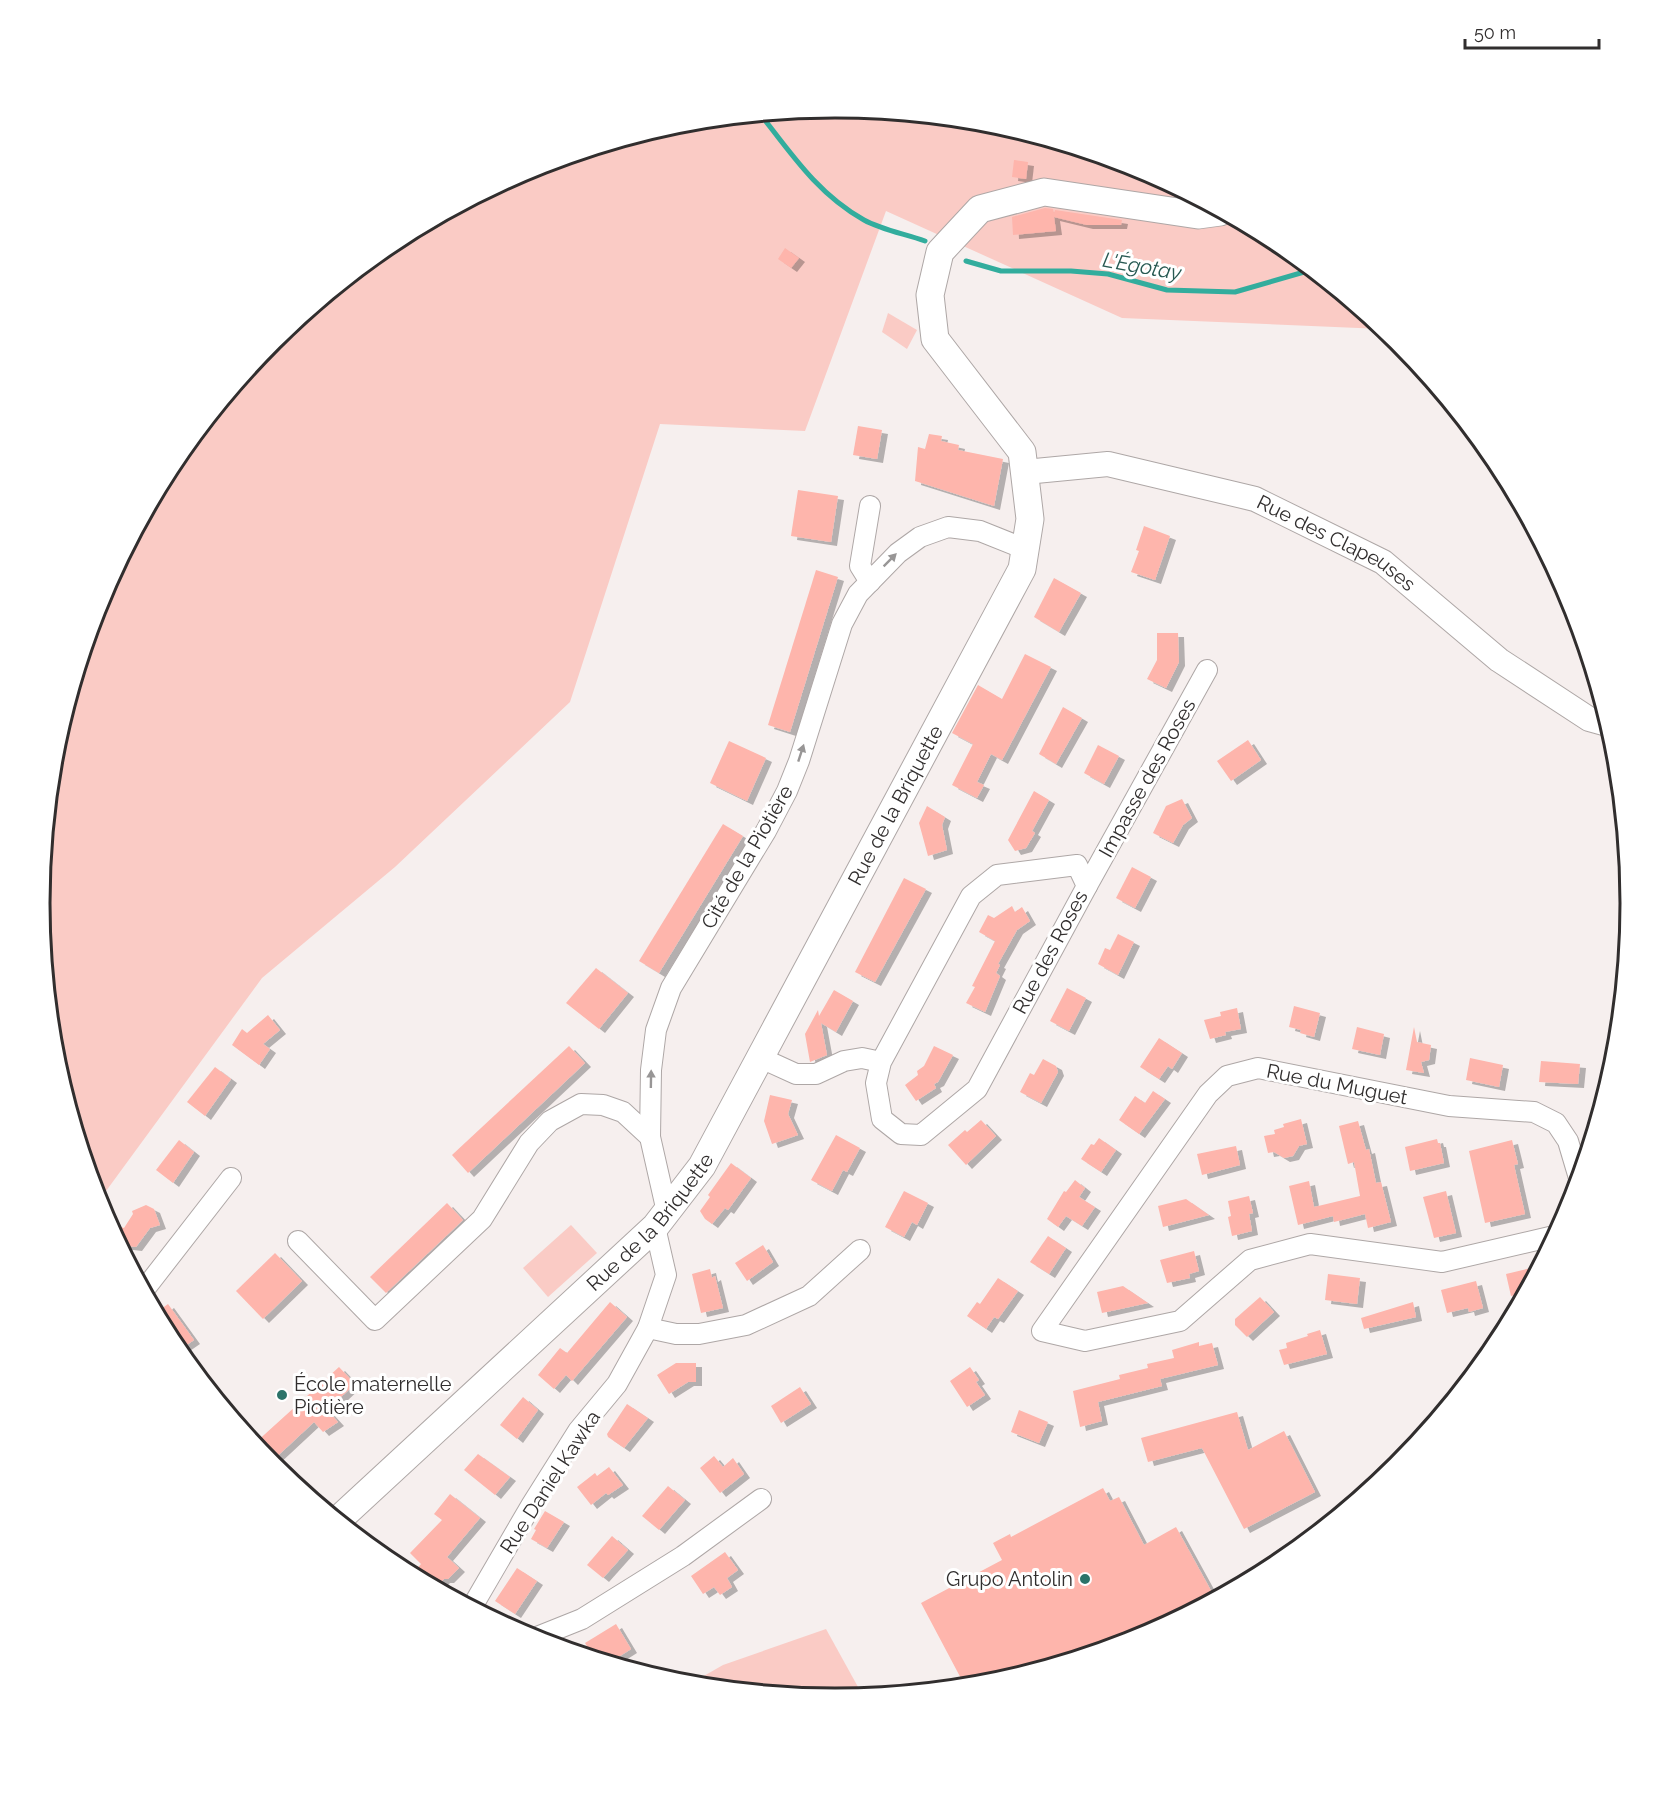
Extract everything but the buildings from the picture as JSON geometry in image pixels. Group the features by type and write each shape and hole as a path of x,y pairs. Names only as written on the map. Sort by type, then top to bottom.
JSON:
{"main road":[{"name":"Rue de la Briquette","path":"343,1515 661,1220 702,1166 1022,569 1030,519 1022,452 935,339 930,295 940,252 980,209 1044,192 1198,215 1208,214"}],"street":[{"name":"Rue des Clapeuses","path":"1025,472 1108,464 1255,499 1383,562 1499,660 1589,719 1598,721"},
{"path":"870,506 860,566 870,582"},
{"name":"Cité de la Piotière","path":"661,1220 650,1137 651,1071 656,1030 671,988 766,831 787,791 799,761 842,624 858,594 898,553 920,537 948,527 980,531 1025,549"},
{"name":"Impasse des Roses","path":"1087,886 1207,670"},
{"name":"Rue des Roses","path":"1077,865 1087,886 977,1089 921,1134 901,1134 882,1119 876,1083 881,1062 971,896 997,875 1077,865"},
{"path":"761,1058 796,1074 816,1074 843,1061 862,1058 881,1062"},
{"name":"Rue du Muguet","path":"1545,1238 1442,1262 1310,1244 1250,1260 1180,1321 1085,1341 1042,1331 1208,1094 1227,1076 1258,1068 1449,1106 1534,1112 1556,1123 1568,1140 1575,1164"},
{"path":"298,1241 375,1320 482,1219 529,1143 550,1121 581,1104 603,1105 623,1112 650,1137"},
{"path":"148,1284 231,1178"},
{"name":"Rue Daniel Kawka","path":"475,1601 572,1440 617,1384 648,1328 666,1275 661,1220"},
{"path":"648,1328 676,1334 699,1334 746,1325 809,1296 860,1250"},
{"path":"546,1633 582,1619 683,1556 761,1499"}],"shaded area":[{"path":"834,118 937,125 1038,145 1135,178 1182,199 1271,251 1312,281 1369,328 1122,318 886,211 805,431 660,424 570,702 395,867 262,978 105,1193 76,1107 56,1006 51,955 51,852 56,801 76,700 91,651 130,556 155,511 182,467 244,386 279,348 317,313 398,251 442,224 487,199 534,178 631,145 681,134 732,125"},
{"path":"888,313 917,330 907,349 882,332"},
{"path":"571,1225 597,1253 548,1297 523,1268"},
{"path":"826,1629 858,1688 783,1687 702,1677 723,1665"}],"waterway":[{"name":"L'Égotay","path":"766,122 807,173 833,199 878,227 925,241"},
{"name":"L'Égotay","path":"966,261 1001,271 1071,271 1108,274 1167,290 1235,292 1301,273"}],"place":[{"name":"École maternelle Piotière","path":"282,1395"},
{"name":"Grupo Antolin","path":"1085,1579"}]}
